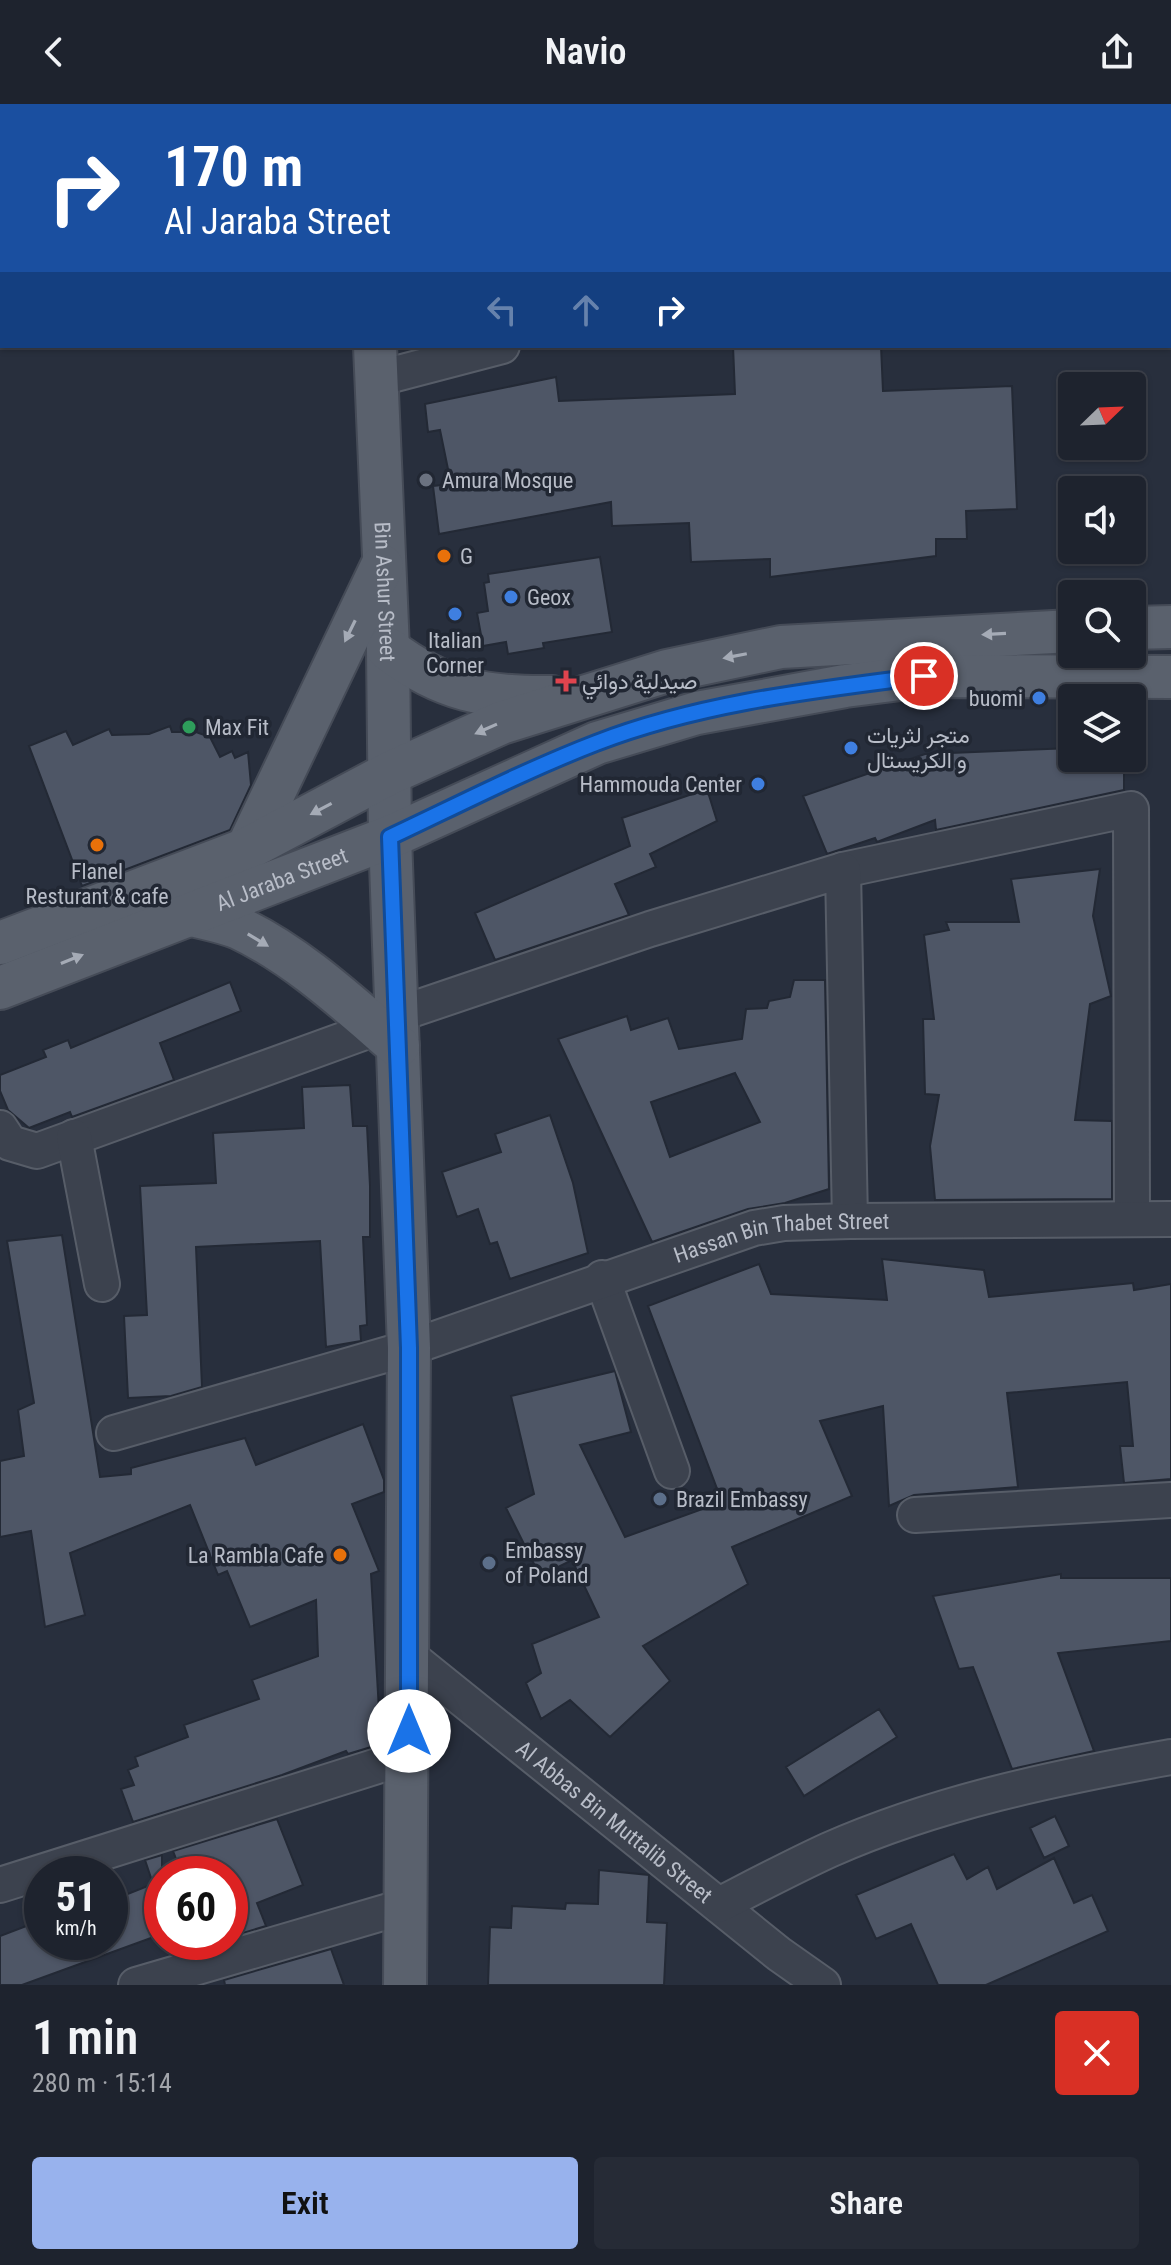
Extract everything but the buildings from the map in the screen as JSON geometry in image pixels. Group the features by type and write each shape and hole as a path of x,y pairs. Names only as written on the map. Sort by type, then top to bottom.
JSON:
{"main road":[{"name":"Bin Ashur Street","path":"376,363 388,649 390,1030 409,1348 409,1756 405,1985"},
{"path":"247,849 384,561"},
{"path":"1146,628 1171,627"},
{"name":"Al Jaraba Street","path":"0,943 247,849 390,773 501,723 667,671 781,647 1058,632"},
{"path":"388,649 441,684 531,697 581,697"},
{"name":"Al Jaraba Street","path":"0,988 185,913 390,837 597,743 697,713 845,686 924,676 1171,677"},
{"path":"185,913 238,928 390,1030"}],"street":[{"path":"376,363 487,348"},
{"path":"0,1128 10,1143 37,1151 390,1030 650,929 843,870 1131,809 1132,1218"},
{"path":"843,870 850,1221"},
{"path":"74,1137 102,1284"},
{"name":"Hassan Bin Thabet Street","path":"114,1433 409,1348 602,1278 754,1228 784,1223 850,1221 1171,1219"},
{"path":"602,1278 672,1471"},
{"path":"915,1515 1171,1500"},
{"name":"Al Abbas Bin Muttalib Street","path":"409,1656 779,1954 823,1985"},
{"path":"0,1885 409,1756"},
{"path":"719,1905 830,1850 975,1798 1056,1777 1171,1757"},
{"path":"136,1985 406,1906"}],"place":[{"name":"Amura Mosque","path":"426,480"},
{"name":"G","path":"444,556"},
{"name":"Geox","path":"511,597"},
{"name":"Italian Corner","path":"455,614"},
{"name":"صيدلية دوائي","path":"566,681"},
{"name":"buomi","path":"1039,698"},
{"name":"Max Fit","path":"189,727"},
{"name":"متجر لثريات و الكريستال","path":"851,748"},
{"name":"Hammouda Center","path":"758,784"},
{"name":"Flanel Resturant & cafe","path":"97,845"},
{"name":"Brazil Embassy","path":"660,1499"},
{"name":"La Rambla Cafe","path":"340,1555"},
{"name":"Embassy of Poland","path":"489,1563"}],"route":[{"path":"409,1731 409,1348 390,837 597,743 697,713 845,686 924,676"}]}
